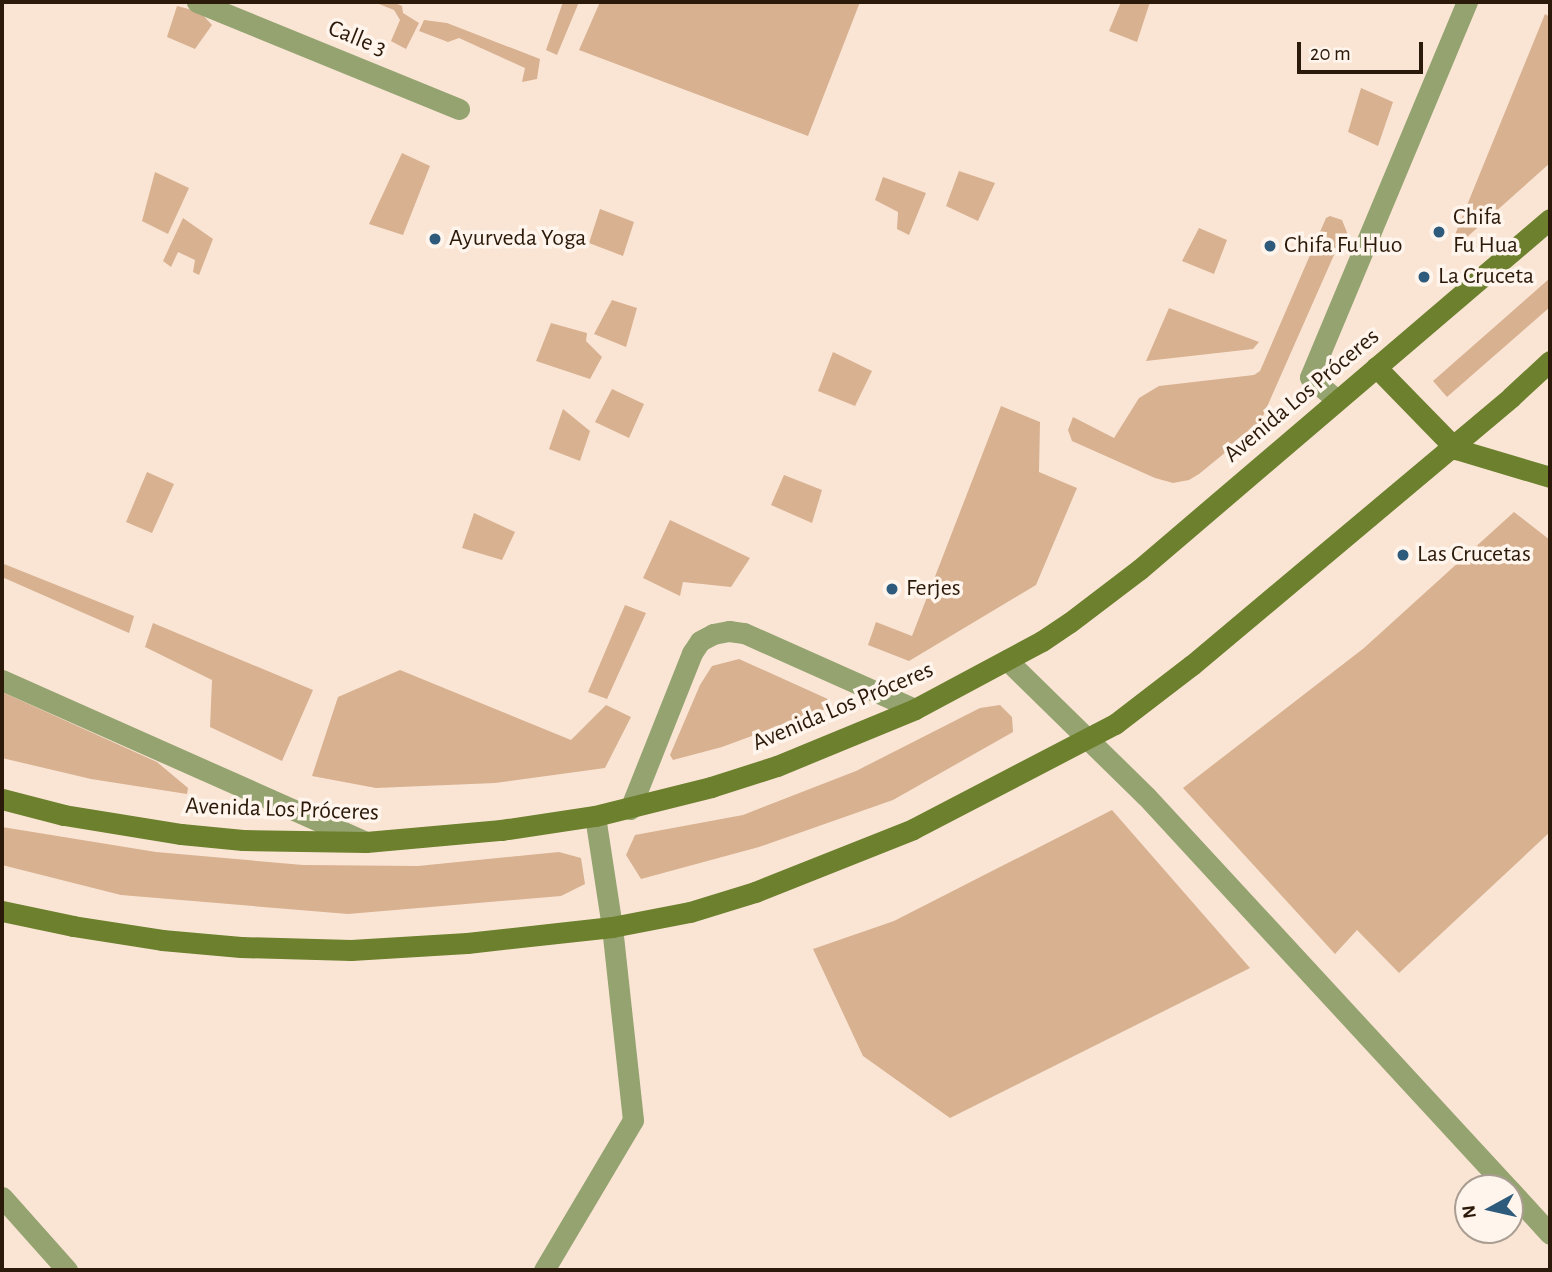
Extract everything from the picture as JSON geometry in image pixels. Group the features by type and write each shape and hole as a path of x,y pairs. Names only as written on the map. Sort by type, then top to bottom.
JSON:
{"main road":[{"name":"Avenida Los Próceres","path":"2,800 64,815 181,834 243,840 366,842 501,830 594,816 629,809 777,766 915,709 1069,623 1140,569 1550,219"},
{"path":"2,911 162,940 241,947 351,950 467,943 611,927 690,912 818,868 913,829 1115,724 1192,665 1550,361"},
{"path":"1376,367 1452,446 1492,462 1549,477"}],"street":[{"name":"Calle 3","path":"197,2 459,109"},
{"path":"1336,400 1310,377 1467,2"},
{"path":"629,809 692,653 701,641 713,634 729,631 744,634 915,709"},
{"path":"1007,660 1146,796 1495,1174"},
{"path":"2,680 366,842"},
{"path":"544,1270 633,1120 611,927 594,816"},
{"path":"2,1197 67,1270"},
{"path":"1524,1205 1550,1234"}],"shaded area":[{"path":"374,2 393,2 402,6 403,13 419,23 406,49 391,41 400,20 394,10"},
{"path":"563,2 579,2 557,55 546,50"},
{"path":"600,2 860,2 808,136 579,50"},
{"path":"1121,2 1150,2 1137,42 1109,31"},
{"path":"177,6 200,12 212,25 195,49 167,37"},
{"path":"1545,14 1550,17 1550,163 1457,246 1452,242"},
{"path":"424,20 447,23 540,59 537,79 522,82 525,68 459,38 448,42 419,31"},
{"path":"1361,88 1393,102 1378,146 1348,132"},
{"path":"402,153 430,166 403,235 369,224"},
{"path":"959,171 995,183 978,221 946,206"},
{"path":"155,172 189,188 168,234 142,221"},
{"path":"883,177 926,193 909,235 897,229 898,212 875,200"},
{"path":"600,209 634,222 623,256 589,243"},
{"path":"1330,216 1342,220 1348,235 1334,255 1259,425 1199,474 1189,480 1173,483 1155,478 1072,441 1068,430 1073,417 1114,438 1139,398 1159,386 1254,375 1260,371 1326,218"},
{"path":"183,218 213,239 199,275 193,272 195,260 178,252 171,267 163,261"},
{"path":"1199,228 1227,240 1214,274 1182,261"},
{"path":"1550,278 1550,307 1447,397 1433,381"},
{"path":"612,300 637,308 626,347 594,334"},
{"path":"1169,308 1259,342 1253,349 1146,361"},
{"path":"551,323 587,333 586,341 602,357 590,379 536,361"},
{"path":"833,352 872,371 855,406 818,391"},
{"path":"612,389 644,404 629,438 595,422"},
{"path":"1001,406 1040,422 1039,472 1077,488 1036,585 909,661 868,645 876,622 912,636"},
{"path":"563,409 590,431 580,461 549,449"},
{"path":"147,472 174,484 152,533 126,522"},
{"path":"784,475 822,490 812,523 771,505"},
{"path":"1514,512 1550,540 1550,832 1399,973 1357,930 1335,954 1183,788 1364,648"},
{"path":"474,513 515,532 502,560 462,548"},
{"path":"670,520 750,558 731,587 683,582 680,596 643,578"},
{"path":"4,564 134,616 129,633 2,577"},
{"path":"625,605 646,613 607,699 588,692"},
{"path":"153,623 313,690 282,761 210,727 212,680 145,647"},
{"path":"739,659 830,700 831,707 722,747 673,760 670,755 700,685 712,666"},
{"path":"400,670 571,740 606,705 631,717 605,768 495,783 376,788 312,776 338,697"},
{"path":"2,692 157,762 188,788 187,794 91,779 2,758"},
{"path":"1000,705 1012,717 1013,732 893,800 759,847 641,879 626,855 635,835 743,815 856,771 980,708"},
{"path":"1112,810 1250,968 950,1118 863,1056 813,949 894,921"},
{"path":"2,827 156,852 303,865 418,866 559,852 581,858 585,884 561,896 348,914 121,895 2,865"}],"place":[{"name":"Chifa Fu Hua","path":"1439,232"},
{"name":"Ayurveda Yoga","path":"435,239"},
{"name":"Chifa Fu Huo","path":"1270,246"},
{"name":"La Cruceta","path":"1424,277"},
{"name":"Las Crucetas","path":"1403,555"},
{"name":"Ferjes","path":"892,589"}]}
